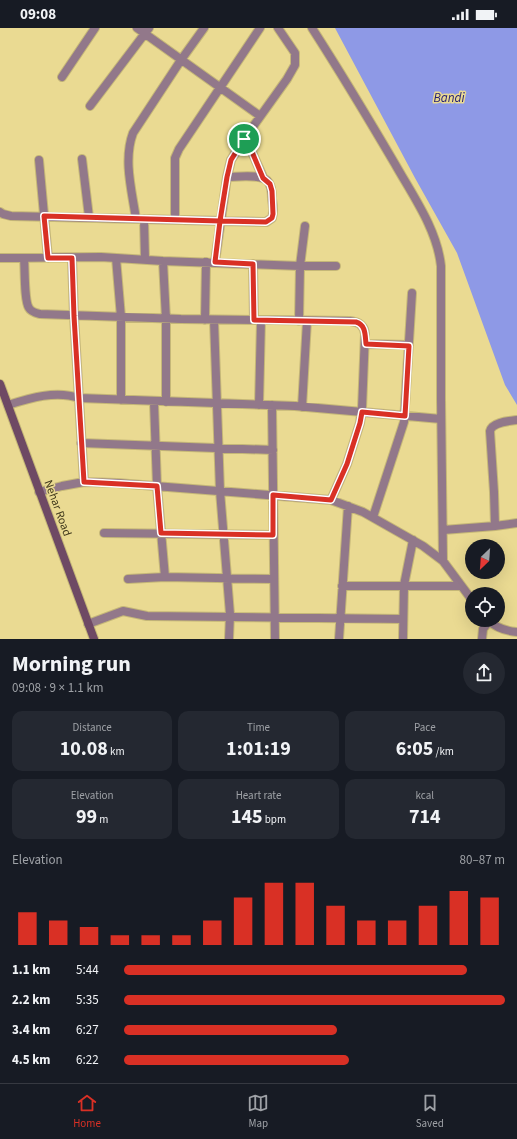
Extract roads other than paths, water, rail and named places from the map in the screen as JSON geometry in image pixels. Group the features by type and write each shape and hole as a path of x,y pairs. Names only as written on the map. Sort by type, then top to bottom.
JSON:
{"street":[{"path":"62,77 94,28"},
{"path":"137,28 147,31 181,60 260,116"},
{"path":"145,259 140,219 128,162 130,141 138,124 204,28"},
{"path":"175,220 176,154 260,28"},
{"path":"215,262 220,221 231,160 295,65 295,53 278,28"},
{"path":"312,28 354,94 406,182 428,224 436,243 441,266 443,561"},
{"path":"90,106 147,31"},
{"path":"0,212 6,215 266,222 272,218 273,214 272,191 270,184 263,178 247,140 244,139"},
{"path":"82,159 89,217"},
{"path":"39,160 48,258"},
{"path":"227,177 263,178"},
{"path":"302,407 303,321 300,266 305,226"},
{"path":"0,258 116,258 300,266 336,266"},
{"path":"24,258 26,299 29,309 40,314 121,318 360,323 365,330 366,344 362,412 347,464 331,500"},
{"path":"72,258 84,482"},
{"path":"116,258 121,318 121,400"},
{"path":"163,261 166,319 166,402"},
{"path":"205,320 206,262"},
{"path":"253,264 258,320 259,405"},
{"path":"373,517 402,430 405,416 412,292"},
{"path":"214,320 220,491 230,618 229,639"},
{"path":"366,344 409,346"},
{"name":"Nehar Road","path":"0,384 94,639"},
{"path":"8,405 39,396 71,395 79,398 154,402 302,407 442,420"},
{"path":"154,402 157,486 165,577"},
{"path":"272,405 275,639"},
{"path":"495,526 494,492 489,436 490,428 494,425 517,420"},
{"path":"81,443 155,447 218,447 273,450"},
{"path":"40,492 84,482 157,486 331,500 373,517 423,546 443,561 465,591"},
{"path":"339,639 348,506"},
{"path":"443,530 517,523"},
{"path":"104,533 273,535"},
{"path":"403,639 404,585 413,540"},
{"path":"128,579 165,577 274,579"},
{"path":"342,586 461,586"},
{"path":"88,624 123,611 147,616 403,619"},
{"path":"482,639 484,627"},
{"path":"498,627 514,634"}],"water":[{"name":"Bandi","path":"335,28 517,28 517,405 505,385 457,253"}]}
